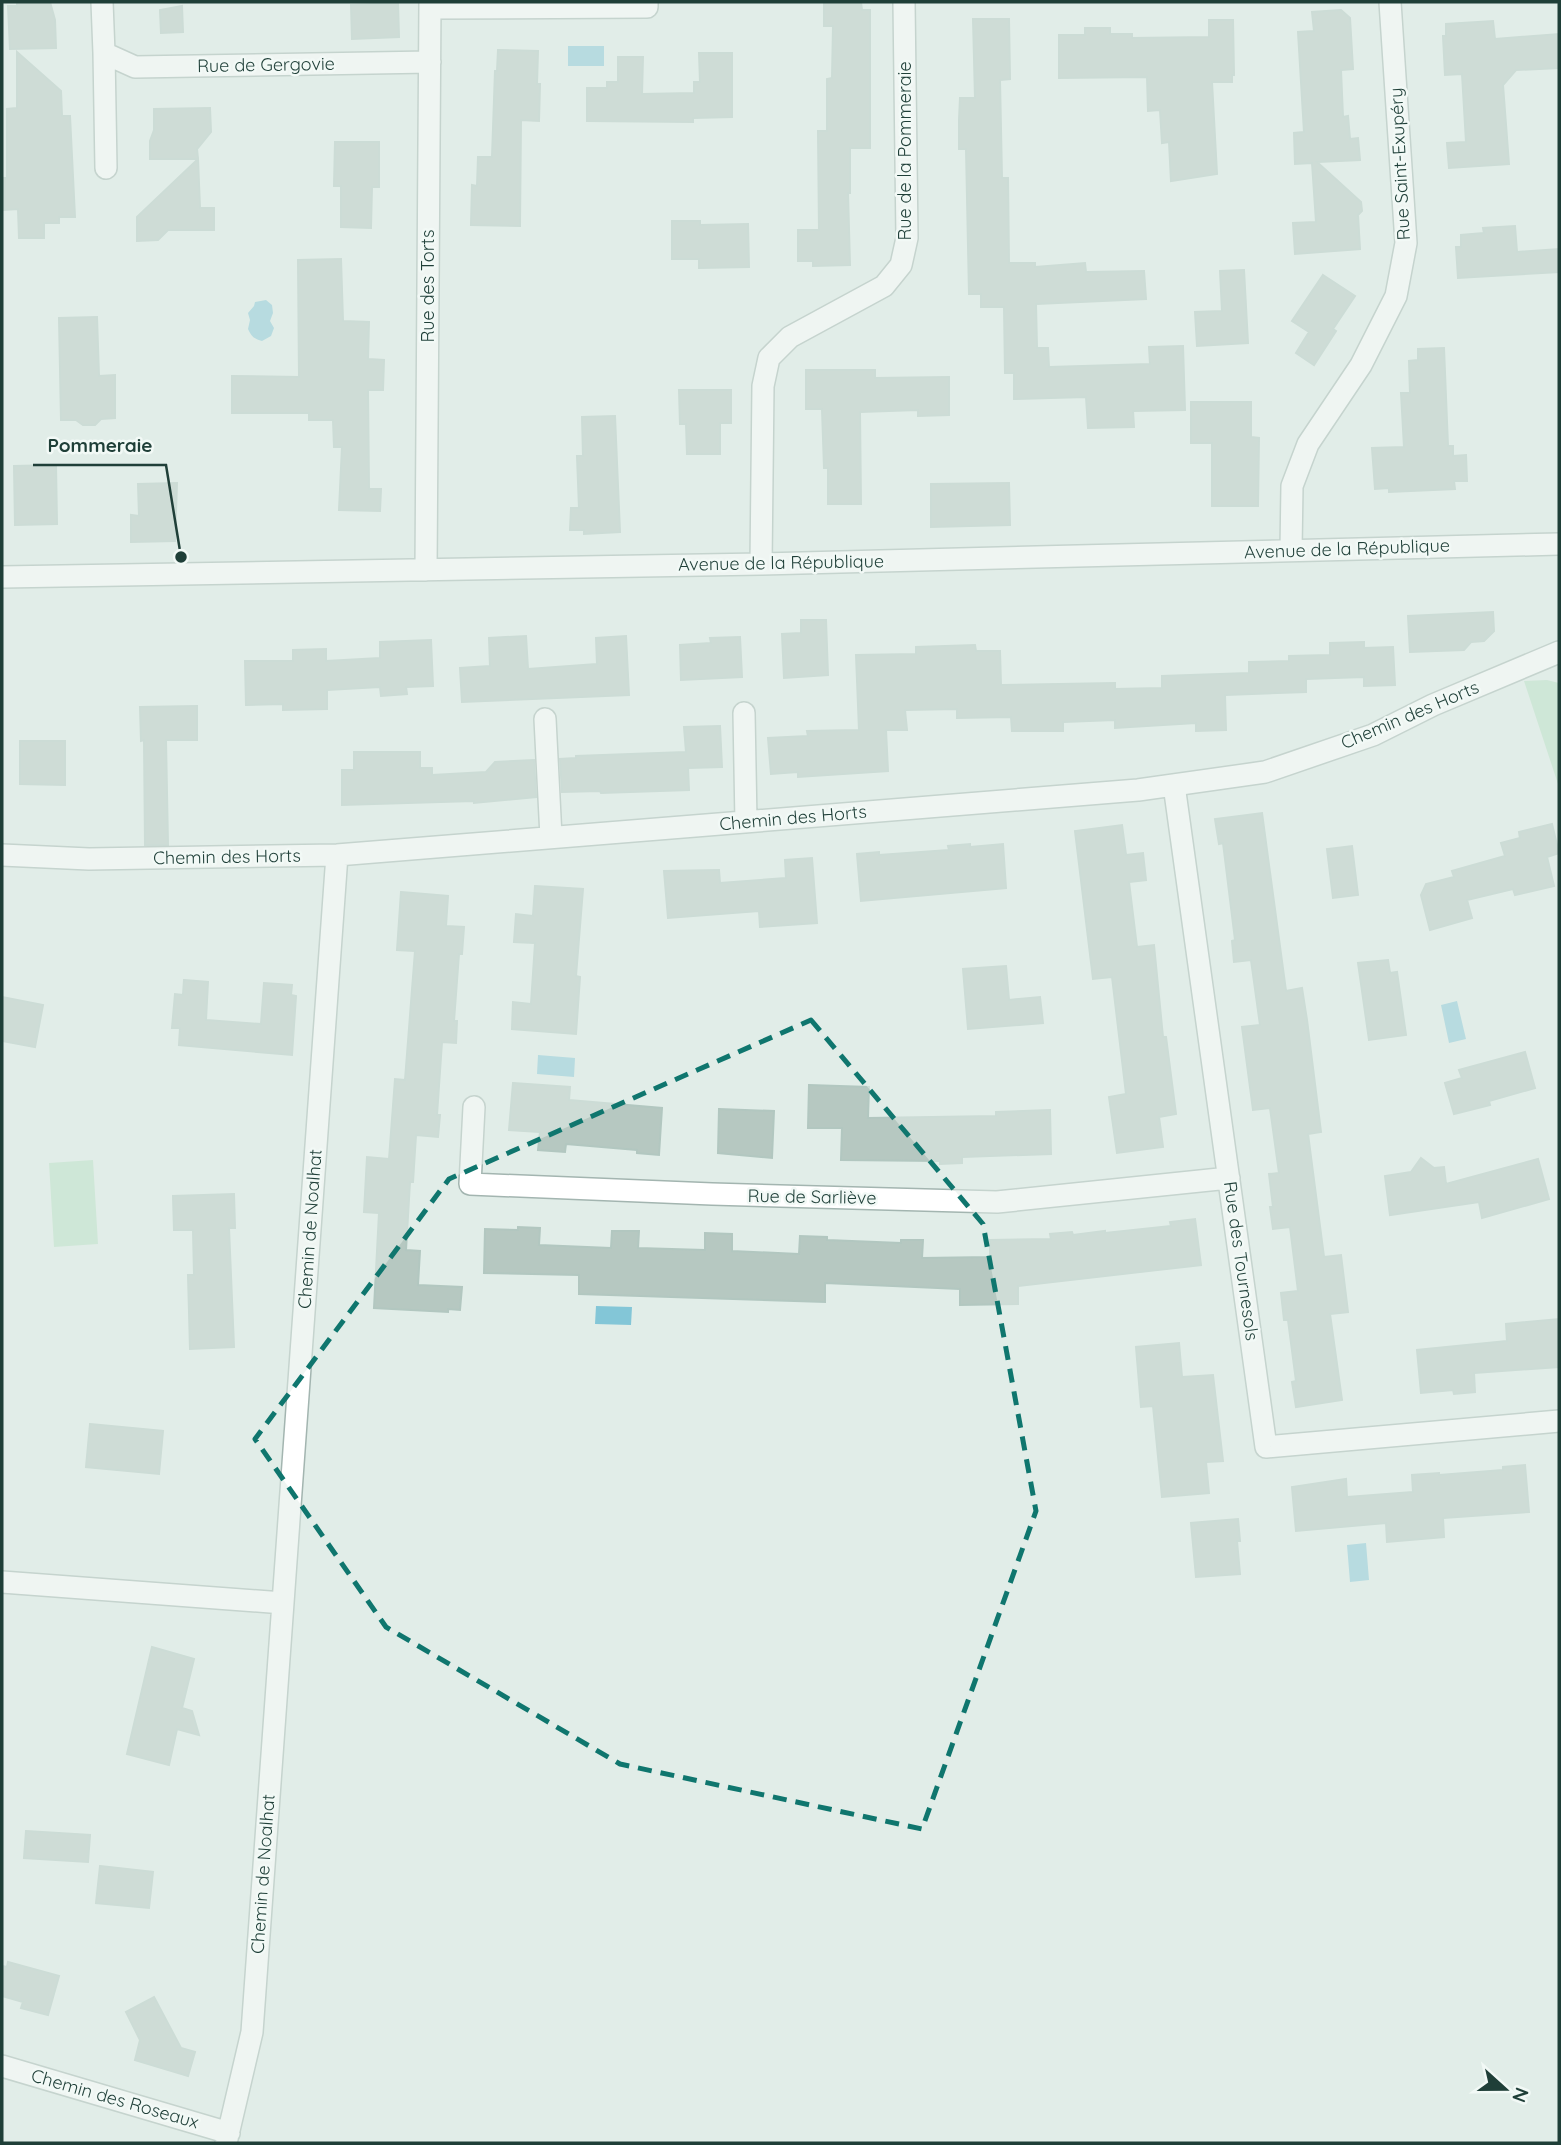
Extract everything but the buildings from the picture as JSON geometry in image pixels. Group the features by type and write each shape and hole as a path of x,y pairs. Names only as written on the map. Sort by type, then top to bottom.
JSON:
{"street":[{"path":"102,2 106,168"},
{"path":"430,5 647,8 647,2"},
{"name":"Rue de la Pommeraie","path":"761,564 763,386 769,358 790,337 884,286 901,265 907,238 904,2"},
{"name":"Rue Saint-Exupéry","path":"1291,550 1292,486 1308,443 1361,365 1396,296 1406,243 1390,2"},
{"name":"Rue des Torts","path":"426,570 430,5"},
{"name":"Rue de Gergovie","path":"104,53 135,66 430,62"},
{"name":"Avenue de la République","path":"2,577 761,564 1559,544"},
{"name":"Chemin des Horts","path":"2,855 89,859 337,855 1138,790 1265,772 1361,739 1433,705 1559,652"},
{"path":"744,713 746,822"},
{"path":"545,719 551,837"},
{"name":"Rue des Tournesols","path":"1174,785 1266,1447 1559,1421"},
{"name":"Chemin de Noalhat","path":"227,2138 252,2032 337,855"},
{"name":"Rue de Sarliève","path":"474,1107 470,1184 712,1195 997,1202 1229,1178"},
{"path":"2,1582 283,1603"},
{"name":"Chemin des Roseaux","path":"2,2066 227,2138"}],"highlighted area":[{"path":"811,1020 983,1224 1036,1511 922,1829 620,1764 386,1627 255,1439 449,1179"}],"green space":[{"path":"1547,680 1559,683 1559,787 1524,681"},
{"path":"93,1160 98,1244 54,1247 49,1163"}],"water":[{"path":"568,46 604,46 604,66 568,66"},
{"path":"266,300 272,305 270,321 274,328 271,336 262,341 255,338 248,329 248,313 255,302"},
{"path":"1457,1001 1466,1039 1449,1043 1441,1005"},
{"path":"538,1055 575,1058 574,1077 537,1074"},
{"path":"596,1306 632,1307 631,1325 595,1324"},
{"path":"1366,1543 1369,1580 1350,1582 1347,1545"}],"place":[{"name":"Pommeraie","path":"181,557"}]}
